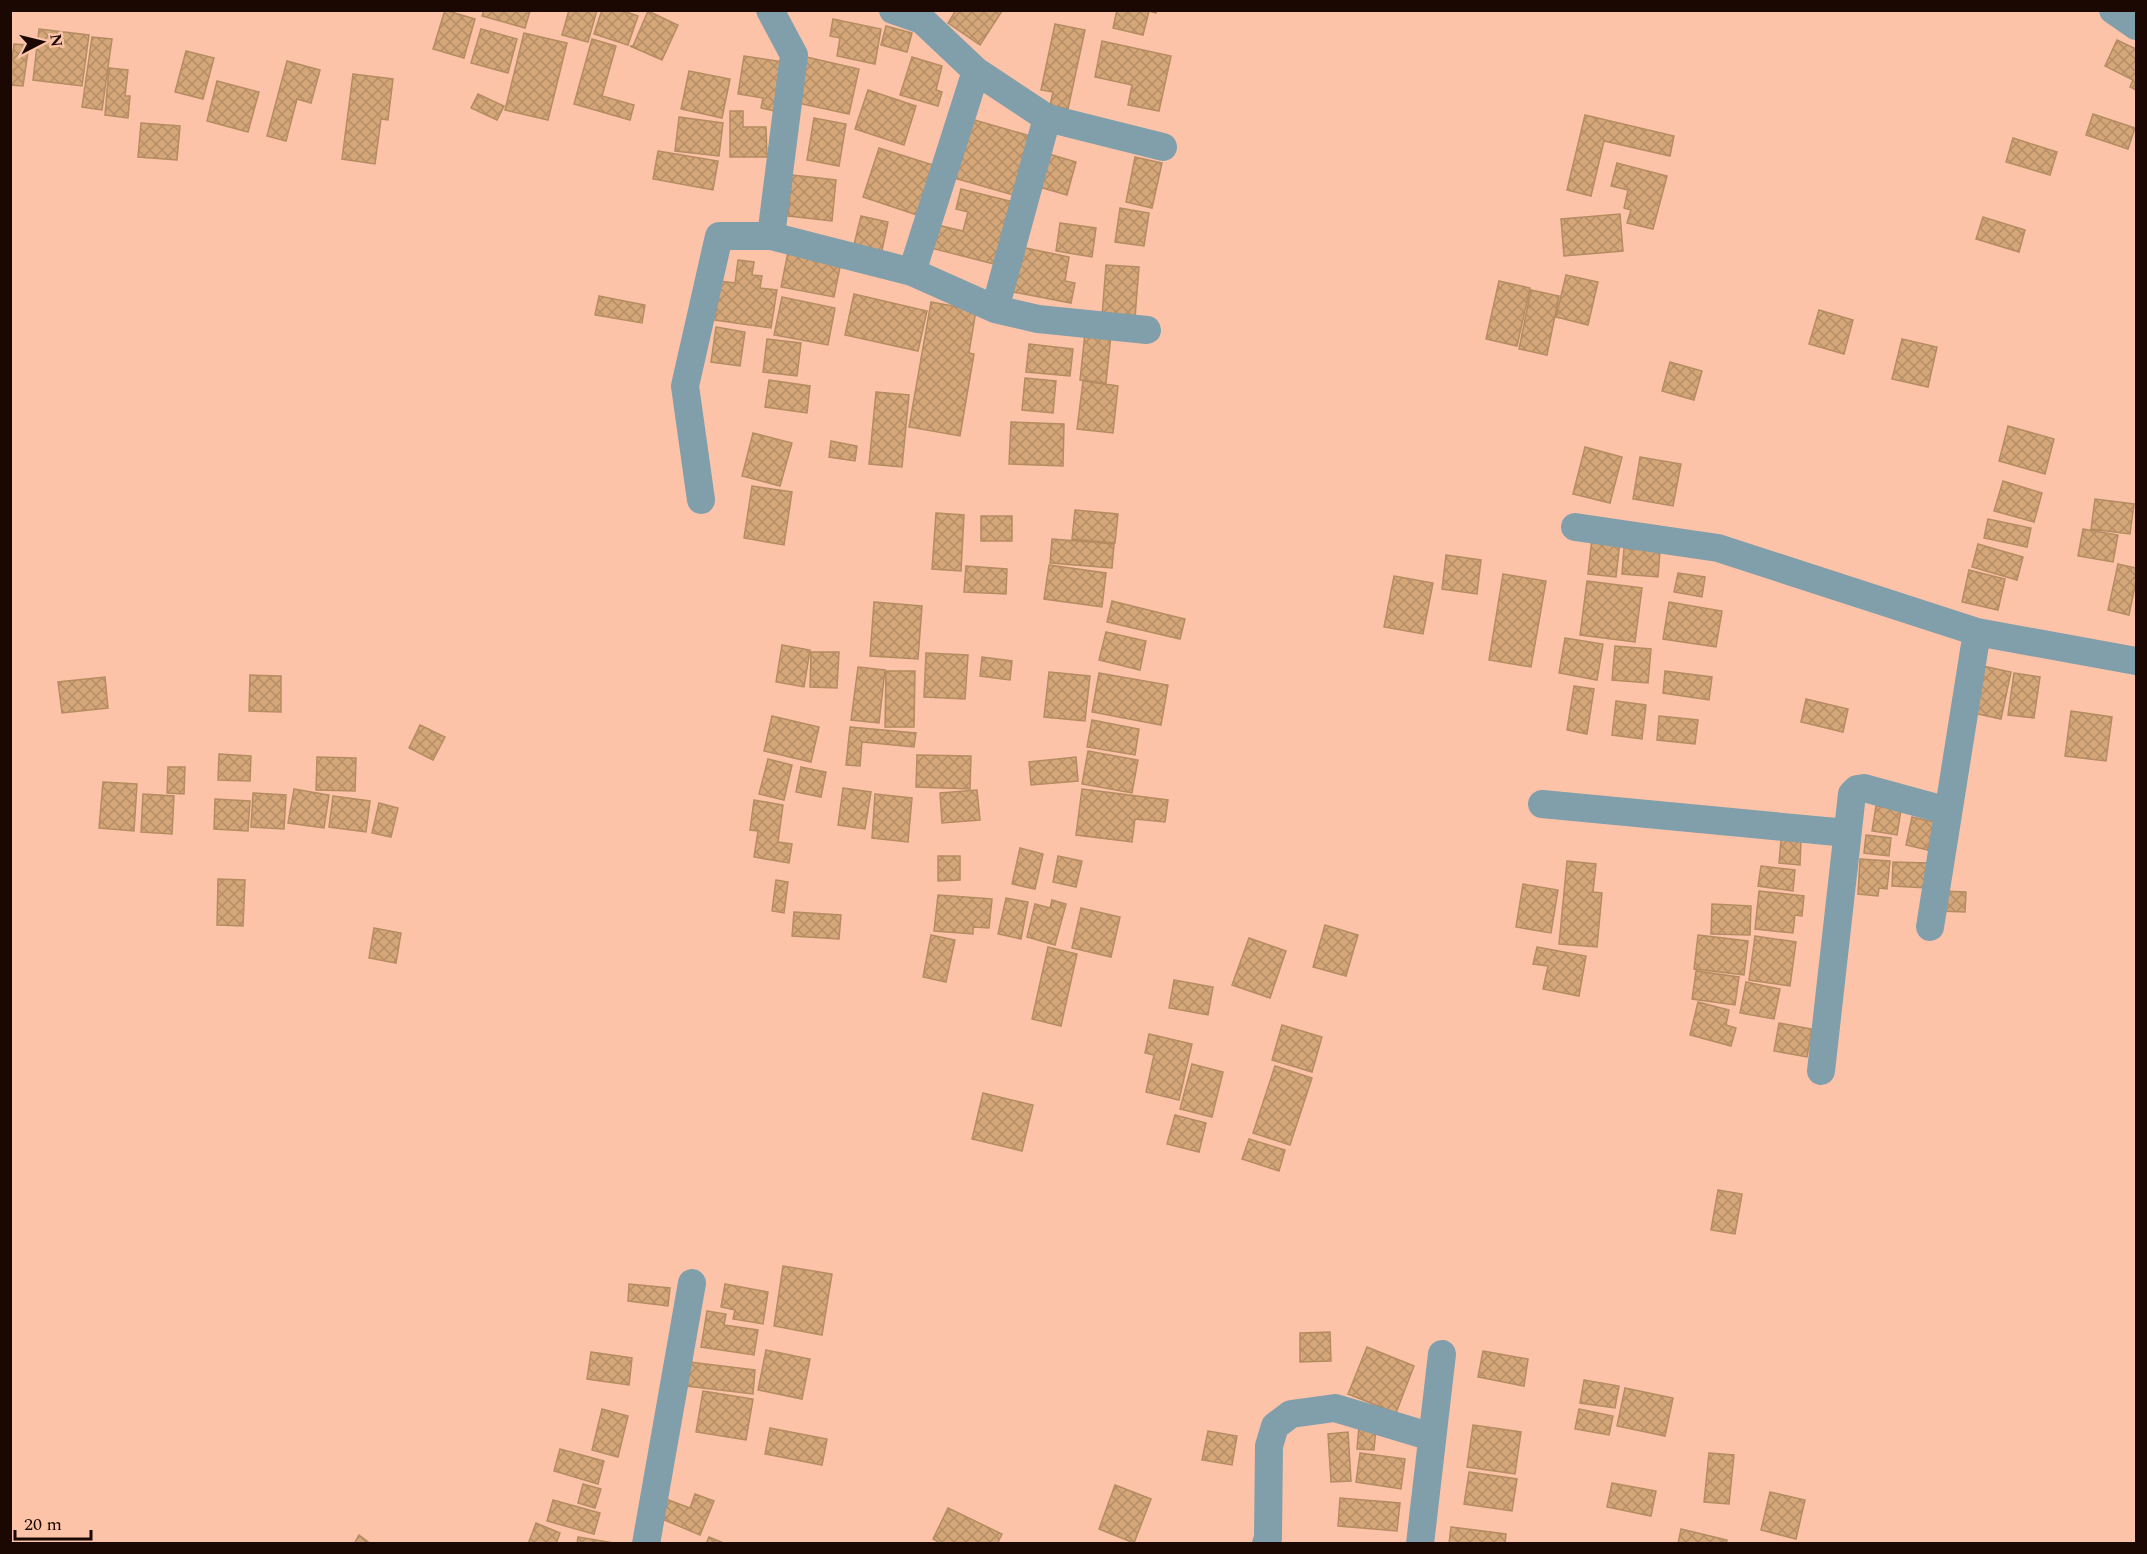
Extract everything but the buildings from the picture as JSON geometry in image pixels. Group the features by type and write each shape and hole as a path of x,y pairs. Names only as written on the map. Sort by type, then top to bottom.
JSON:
{"street":[{"path":"770,10 794,55 771,236"},
{"path":"893,10 922,20 976,71 1047,118 1163,147"},
{"path":"2113,10 2136,26"},
{"path":"912,272 976,71"},
{"path":"995,309 1047,118"},
{"path":"701,500 685,386 719,236 771,236 912,272 995,309 1038,319 1147,330"},
{"path":"1575,527 1718,548 1977,632 2136,661"},
{"path":"1930,927 1977,632"},
{"path":"1821,1071 1852,795 1857,789 1864,788 1948,811"},
{"path":"1542,804 1847,833"},
{"path":"646,1544 692,1283"},
{"path":"1420,1544 1442,1354"},
{"path":"1266,1544 1268,1539 1269,1446 1275,1426 1291,1414 1335,1408 1432,1437"}]}
